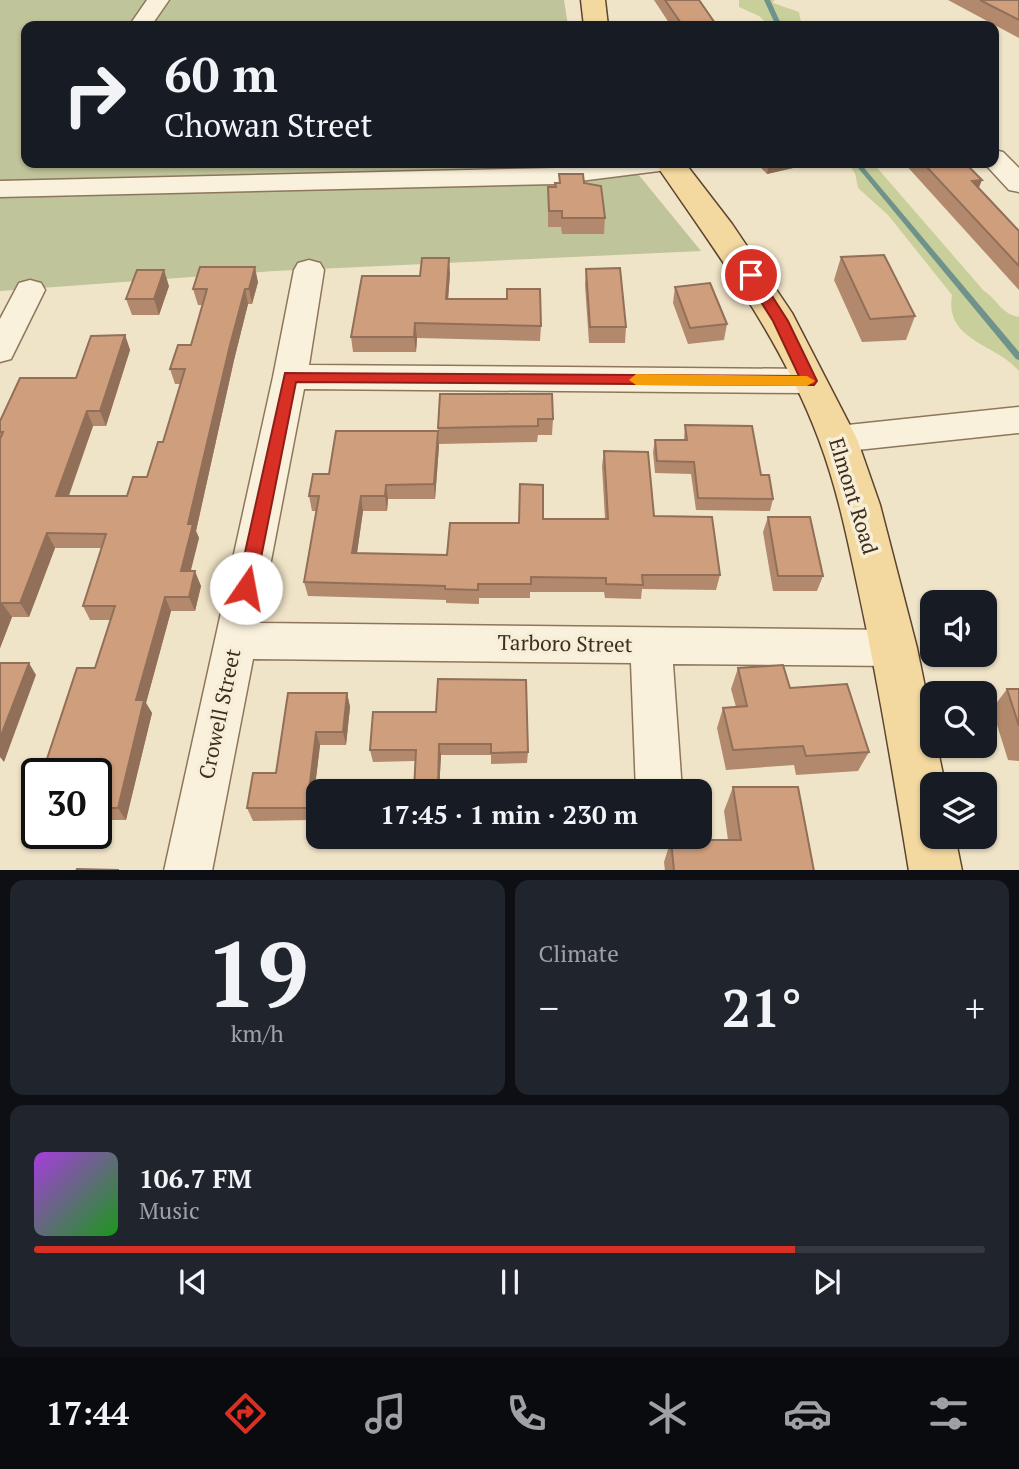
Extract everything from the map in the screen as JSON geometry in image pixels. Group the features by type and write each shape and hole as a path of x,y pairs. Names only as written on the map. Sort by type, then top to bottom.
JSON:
{"main road":[{"path":"593,0 595,21"},
{"name":"Elmont Road","path":"674,168 759,286 780,321 838,439 860,505 894,648 936,870"}],"street":[{"path":"143,21 158,0"},
{"path":"999,149 1019,147"},
{"path":"999,163 1019,184"},
{"path":"0,189 555,176 619,168"},
{"name":"Crowell Street","path":"188,870 290,377 309,270"},
{"path":"0,351 30,290"},
{"path":"290,377 809,381"},
{"path":"838,439 1019,420"},
{"name":"Tarboro Street","path":"235,641 894,648"},
{"path":"651,645 658,779"}],"green space":[{"path":"0,0 564,0 567,21 21,21 21,168 633,168 701,251 274,271 0,291"},
{"path":"739,0 774,0 773,3 799,12 801,21 764,21 739,7"},
{"path":"851,168 877,168 984,291 1004,310 1019,317 1019,371 964,332 956,322 952,310 952,295 888,215 858,188 855,173"}],"building":[{"path":"665,0 699,0 714,21 680,21"},
{"path":"980,0 1019,0 1019,20"},
{"path":"928,168 970,168 982,180 972,181 1019,231 1019,266"},
{"path":"559,174 583,174 584,183 601,186 605,218 562,218 562,211 549,211 548,187 556,187 555,183 560,183"},
{"path":"884,255 915,316 870,319 841,257"},
{"path":"422,258 449,258 446,299 507,299 507,289 540,289 541,326 415,323 414,337 351,337 362,276 420,276"},
{"path":"200,267 255,267 249,289 245,289 230,345 188,524 193,524 181,571 195,571 189,597 165,597 136,700 144,700 118,808 112,808 112,758 47,758 77,668 95,668 115,606 83,606 106,534 47,533 20,603 2,603 0,609 0,439 3,432 0,432 0,421 20,378 76,378 91,336 125,335 100,411 87,411 56,496 127,496 133,477 147,477 158,442 163,442 185,369 170,369 178,345 191,345 207,289 193,289"},
{"path":"620,268 626,327 590,327 586,269"},
{"path":"137,270 164,270 154,299 126,299"},
{"path":"710,283 727,324 690,328 675,287"},
{"path":"440,394 552,394 553,419 538,419 538,426 438,428"},
{"path":"685,425 752,426 761,475 769,475 773,499 698,498 694,462 657,461 655,440 687,440"},
{"path":"336,431 438,431 434,484 386,485 385,496 361,496 352,553 447,555 450,523 519,523 520,484 543,485 543,519 608,519 604,451 648,452 654,516 712,517 720,575 642,575 643,585 606,584 606,578 531,577 531,584 478,584 478,590 445,589 445,586 304,582 319,496 309,496 313,474 329,474"},
{"path":"768,517 810,517 823,576 778,576"},
{"path":"0,663 29,663 0,738"},
{"path":"783,665 790,688 847,684 869,752 806,756 803,746 733,750 723,708 747,706 738,668"},
{"path":"438,679 526,680 528,752 491,753 491,744 439,744 438,779 415,779 416,750 370,750 373,712 436,712"},
{"path":"1007,689 1019,689 1019,726"},
{"path":"288,693 347,693 343,732 316,732 310,779 306,779 306,808 247,808 253,773 276,773"},
{"path":"733,787 798,787 814,870 674,870 672,849 712,849 712,840 741,840"}],"waterway":[{"path":"767,0 777,21"},
{"path":"861,168 1019,357"}],"slow traffic":[{"path":"636,380 807,381"}],"route":[{"path":"246,588 290,377 809,381 780,321 751,275"}]}
